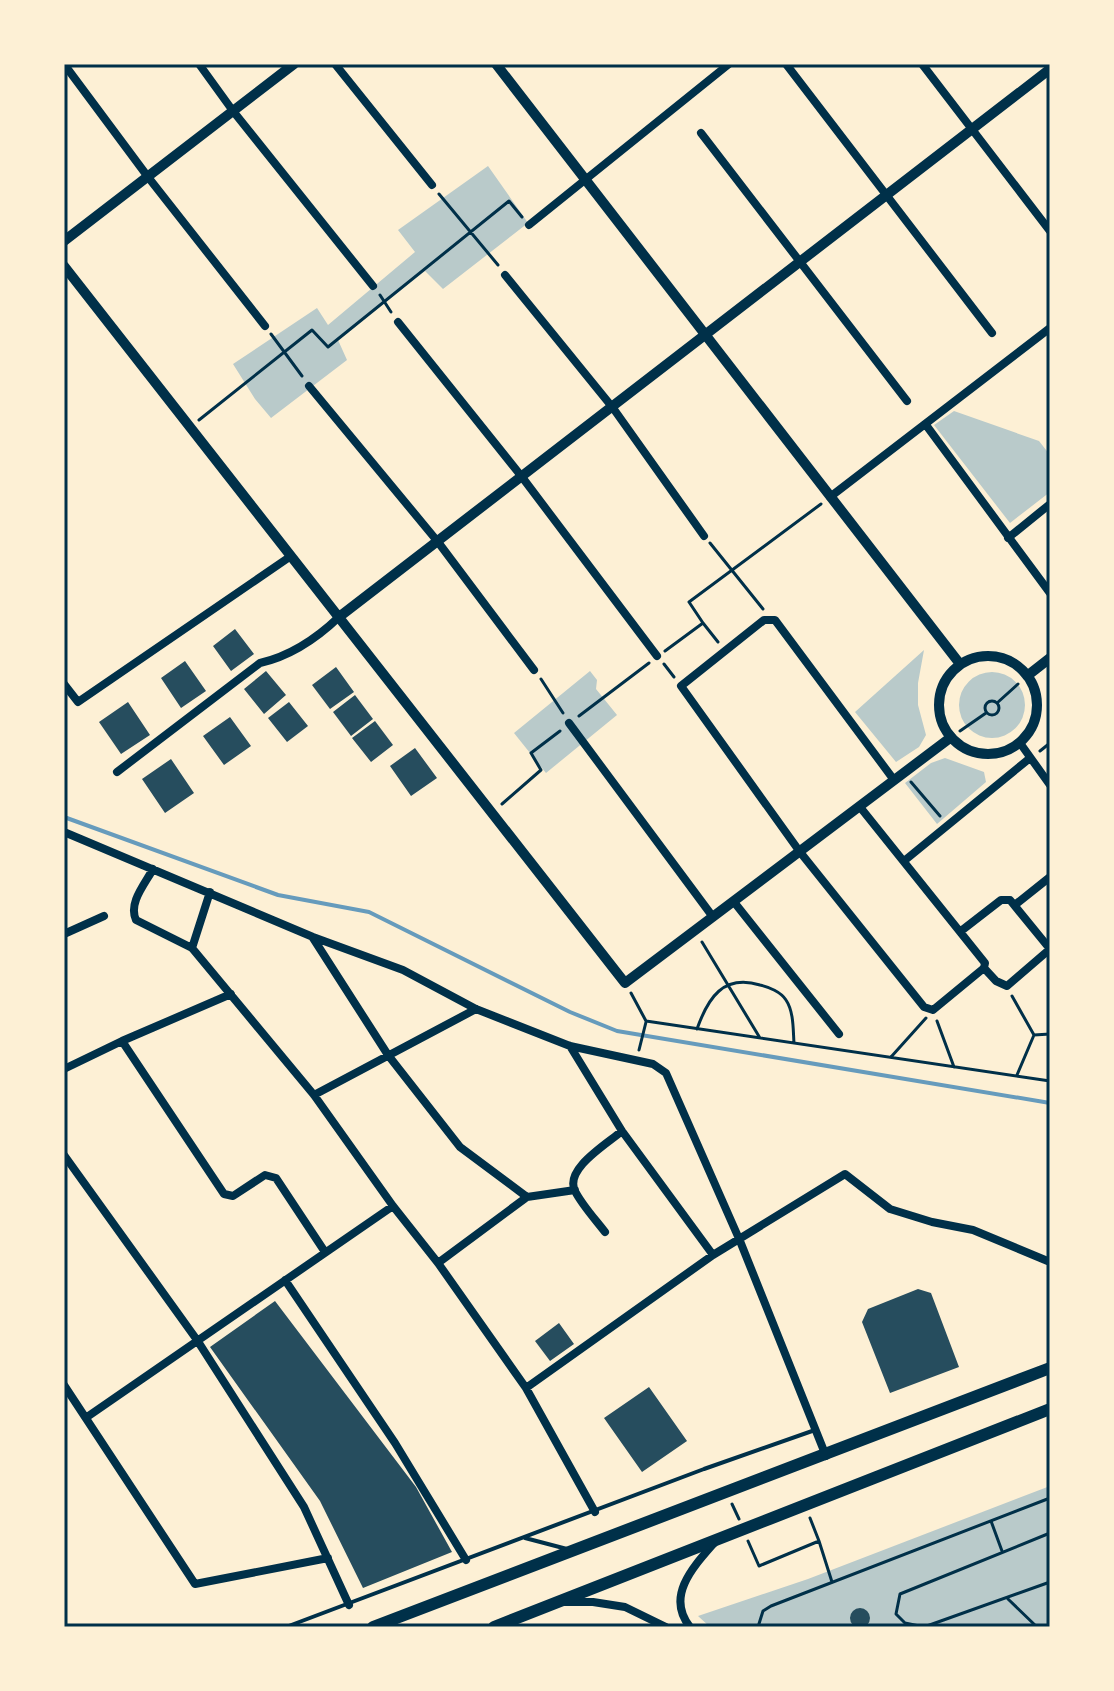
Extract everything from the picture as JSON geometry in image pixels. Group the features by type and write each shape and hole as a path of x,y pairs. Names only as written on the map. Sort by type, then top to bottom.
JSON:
{"main road":[{"path":"373,1627 1050,1368"},
{"path":"494,1627 1050,1409"}],"street":[{"path":"64,64 265,326"},
{"path":"199,64 373,286"},
{"path":"64,241 294,64"},
{"path":"335,64 432,185"},
{"path":"496,64 960,664"},
{"path":"529,225 729,64"},
{"path":"786,64 992,333"},
{"path":"922,64 1050,231"},
{"path":"117,772 260,663 275,660 304,646 1050,69"},
{"path":"701,133 907,401"},
{"path":"64,266 625,983 950,738"},
{"path":"505,275 613,408 704,536"},
{"path":"398,322 522,477 657,656"},
{"path":"830,497 1050,328"},
{"path":"309,386 438,542 534,670"},
{"path":"926,425 1050,593"},
{"path":"1008,538 1050,504"},
{"path":"64,684 78,702 291,556"},
{"path":"899,777 775,620 764,620 681,686 800,852 924,1007 933,1010 983,963"},
{"path":"992,655 1008,659 1027,676 1037,698 1037,714 1031,729 1020,743 993,755 977,754 950,738 938,708 940,691 948,676 960,664 975,657 992,655"},
{"path":"1027,676 1050,658"},
{"path":"569,723 713,917"},
{"path":"1020,743 1050,785"},
{"path":"904,861 1030,758"},
{"path":"860,807 961,931 996,981 1007,986 1050,949 1010,900 1001,900 961,931"},
{"path":"64,832 313,937 403,970 476,1009 570,1046 653,1064 666,1073 740,1241 826,1456"},
{"path":"153,869 134,904 136,920 192,948 314,1095 526,1388 595,1512"},
{"path":"1016,904 1050,877"},
{"path":"192,948 210,892"},
{"path":"734,902 839,1034"},
{"path":"64,934 104,916"},
{"path":"313,937 388,1055 460,1147 527,1197"},
{"path":"64,1069 231,994"},
{"path":"314,1095 476,1009"},
{"path":"122,1041 224,1194 233,1196 265,1175 276,1178 325,1252"},
{"path":"570,1046 622,1131 713,1255"},
{"path":"605,1232 575,1190 573,1181 575,1170 622,1131"},
{"path":"64,1155 197,1340 304,1507 349,1605"},
{"path":"526,1388 713,1255 845,1174 890,1209 973,1230 1050,1262"},
{"path":"438,1263 527,1197 575,1190"},
{"path":"87,1417 393,1206"},
{"path":"285,1280 395,1443 466,1560"},
{"path":"64,1385 195,1584 328,1558"},
{"path":"690,1627 679,1604 684,1580 717,1540"},
{"path":"558,1602 625,1607 666,1627"}],"lane":[{"path":"286,1627 815,1430"},
{"path":"525,1538 577,1551"}],"path":[{"path":"432,185 505,275"},
{"path":"190,427 312,330 328,347 509,201 529,225"},
{"path":"373,286 398,322"},
{"path":"265,326 309,386"},
{"path":"704,536 770,618"},
{"path":"703,623 725,651"},
{"path":"657,656 681,686"},
{"path":"534,670 569,723"},
{"path":"986,713 984,708 987,703 997,703 1027,676"},
{"path":"986,713 997,714 997,703"},
{"path":"950,738 986,713"},
{"path":"899,777 948,825"},
{"path":"696,930 760,1038"},
{"path":"697,1029 707,1005 728,984 740,981 754,983 772,988 786,1000 793,1019 794,1043"},
{"path":"625,983 646,1021 636,1061"},
{"path":"1007,986 1034,1035"},
{"path":"891,1057 933,1010 954,1067"},
{"path":"646,1021 1050,1081"},
{"path":"1034,1035 1050,1034"},
{"path":"1016,1076 1034,1035"},
{"path":"729,1496 741,1524"},
{"path":"758,1627 763,1611 771,1606 1050,1498"},
{"path":"805,1505 832,1582"},
{"path":"991,1521 1002,1552"},
{"path":"1050,1533 900,1594 896,1614 905,1623 924,1627 1050,1582"},
{"path":"747,1538 759,1566 819,1541"},
{"path":"1008,1599 1037,1627"}],"shaded area":[{"path":"488,166 528,223 443,289 425,271 338,340 347,360 271,418 233,364 317,308 328,325 415,252 398,230"},
{"path":"954,411 1039,441 1050,455 1050,492 1010,523 934,425"},
{"path":"924,650 918,705 926,735 919,747 896,762 855,712"},
{"path":"590,671 597,680 596,689 617,715 546,773 514,733"},
{"path":"992,672 1005,674 1015,682 1023,692 1023,718 1015,728 1005,736 992,738 979,736 969,728 961,718 959,705 961,692 969,682 979,674"},
{"path":"945,758 984,772 986,782 937,824 905,783 931,763"},
{"path":"1050,1486 1050,1627 710,1627 698,1616 808,1579"}],"building":[{"path":"235,629 254,654 231,671 213,646"},
{"path":"185,661 206,691 181,708 161,678"},
{"path":"336,667 354,692 330,709 312,685"},
{"path":"266,671 286,695 264,714 244,689"},
{"path":"355,695 373,719 351,736 333,712"},
{"path":"128,702 150,735 121,754 99,722"},
{"path":"289,702 308,726 287,742 268,718"},
{"path":"230,717 251,746 224,765 203,736"},
{"path":"375,721 393,745 371,762 352,738"},
{"path":"415,748 437,778 411,796 390,766"},
{"path":"171,759 194,793 165,813 142,779"},
{"path":"918,1289 931,1293 959,1367 890,1393 862,1322 868,1309"},
{"path":"275,1301 416,1487 452,1552 363,1588 320,1501 210,1347"},
{"path":"559,1323 574,1344 550,1361 535,1341"},
{"path":"649,1387 687,1441 642,1472 604,1418"},
{"path":"860,1608 867,1611 870,1618 867,1625 860,1628 853,1625 850,1618 853,1611"}],"waterway":[{"path":"64,817 278,895 369,912 570,1012 617,1031 1050,1103"}]}
